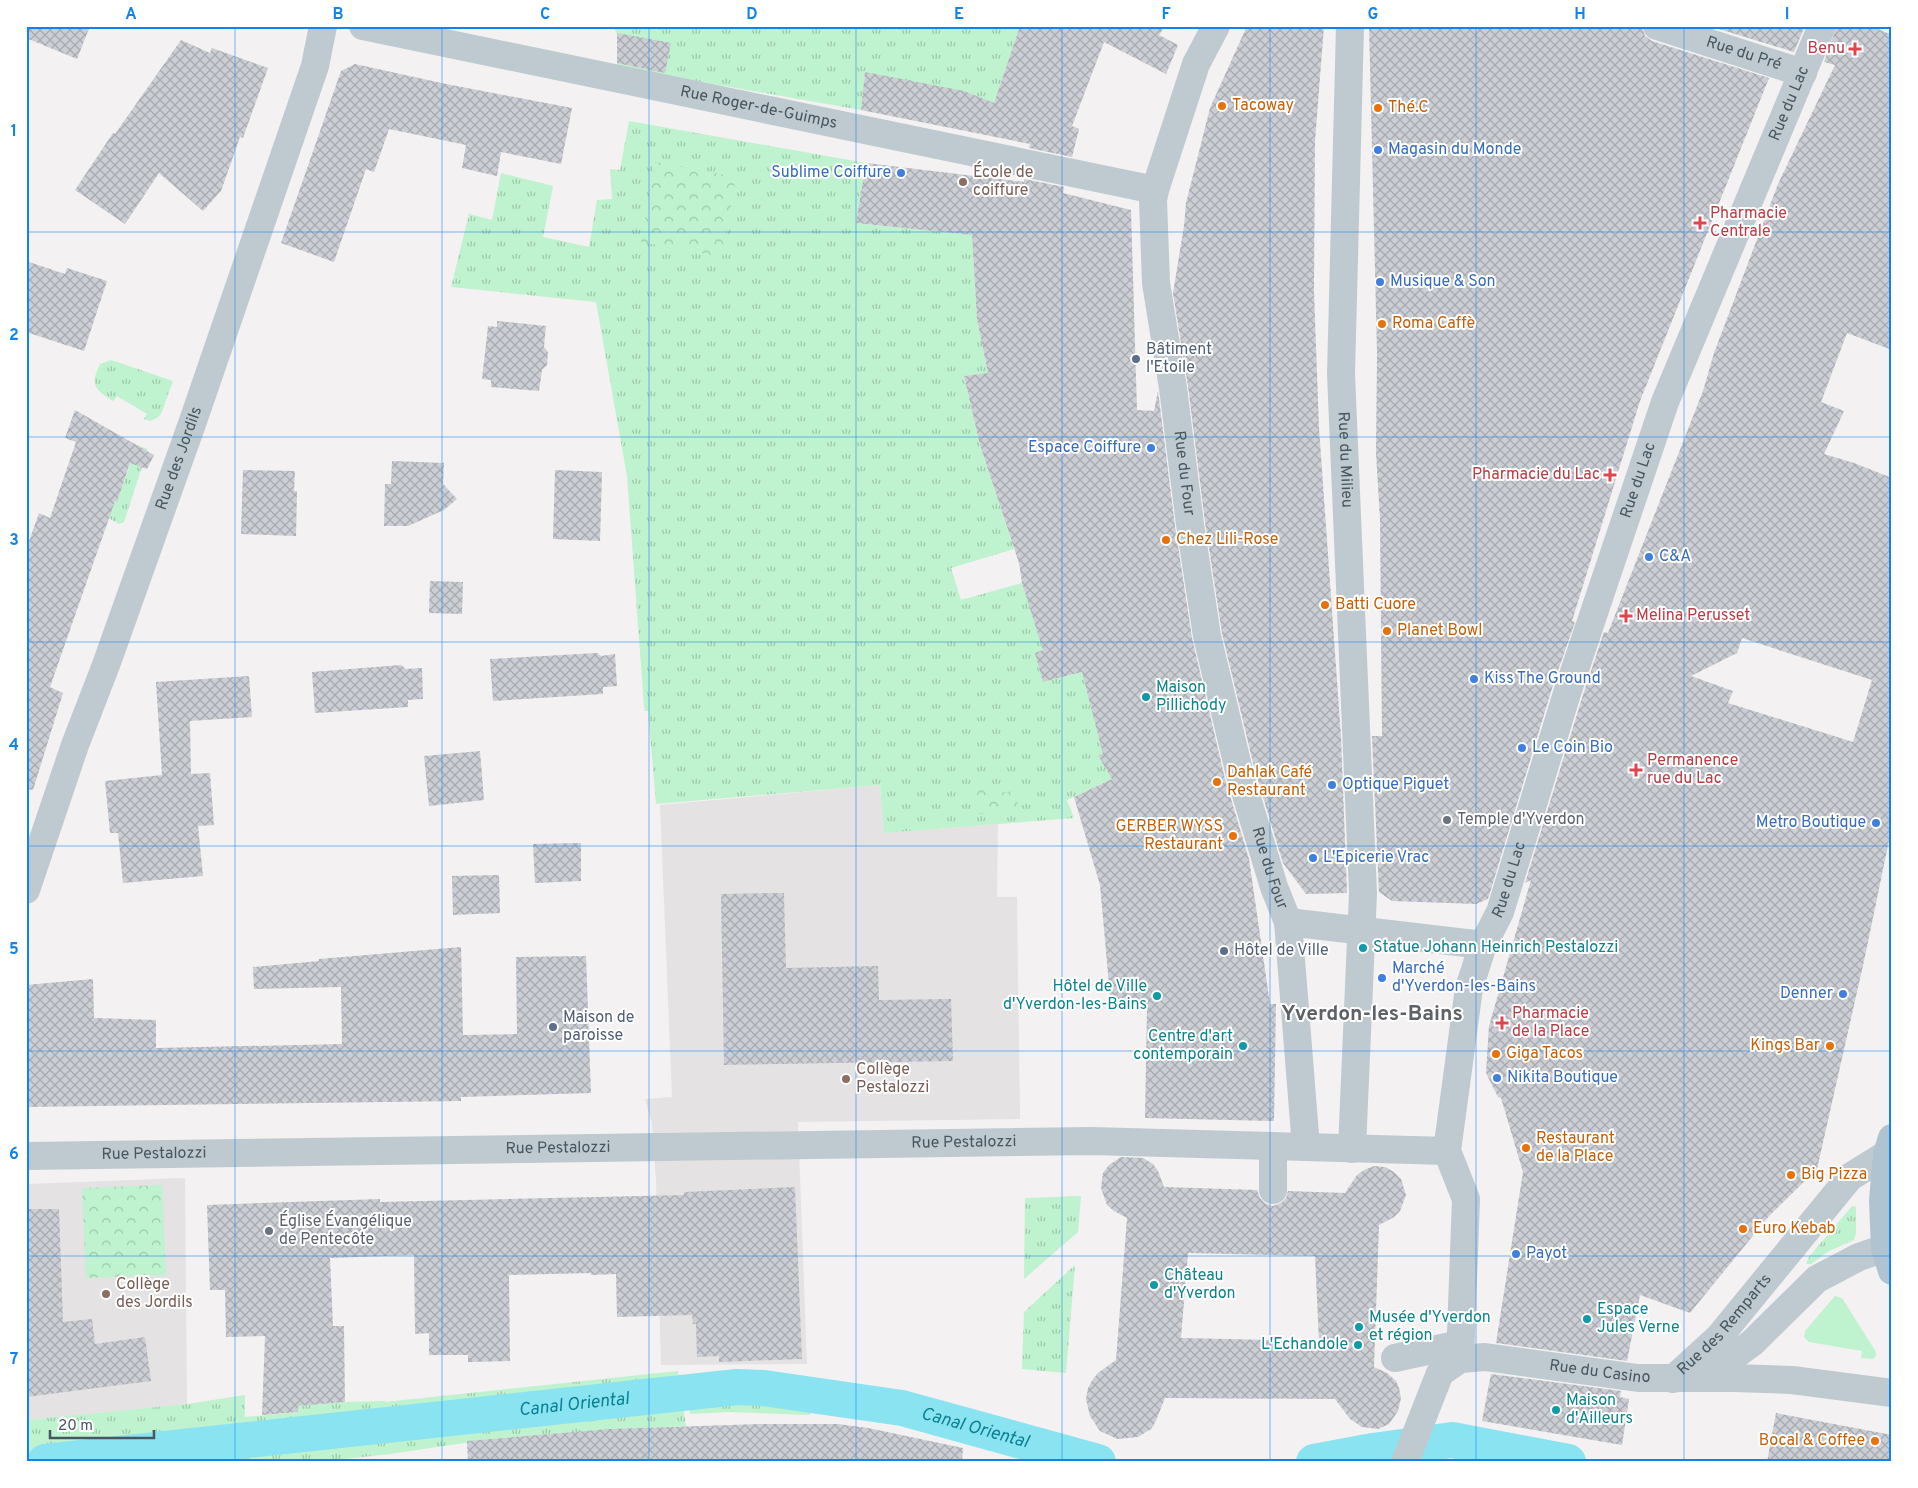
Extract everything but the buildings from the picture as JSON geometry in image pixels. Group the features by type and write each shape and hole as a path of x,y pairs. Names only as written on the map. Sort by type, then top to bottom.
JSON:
{"main road":[{"name":"Rue des Remparts","path":"1888,1259 1883,1201 1890,1146"}],"street":[{"name":"Rue des Jordils","path":"26,890 75,745 106,665 193,421 315,66 323,26"},
{"name":"Rue Roger-de-Guimps","path":"363,26 1155,190"},
{"name":"Rue du Four","path":"1216,26 1196,64 1155,190 1153,200 1156,283 1173,388 1190,524 1208,636 1240,775 1274,887 1288,922 1306,1147"},
{"name":"Rue du Milieu","path":"1350,26 1341,374 1363,893 1352,1149"},
{"name":"Rue du Pré","path":"1657,26 1803,73"},
{"name":"Rue du Lac","path":"1447,1151 1469,988 1483,945 1500,912 1568,690 1666,402 1822,26"},
{"path":"1288,922 1483,945"},
{"name":"Rue Pestalozzi","path":"26,1156 1091,1141 1447,1151"},
{"path":"1273,1146 1273,1190"},
{"name":"Rue des Remparts","path":"1674,1379 1719,1337 1850,1177 1890,1146"},
{"path":"1404,1462 1440,1373 1460,1351 1466,1199 1447,1151"},
{"name":"Rue des Remparts","path":"1674,1379 1726,1362 1752,1343 1818,1279 1859,1258 1888,1259"},
{"name":"Rue du Casino","path":"1395,1358 1460,1351 1485,1357 1638,1378 1792,1380 1892,1393"}],"shaded area":[{"name":"Collège Pestalozzi","path":"880,785 884,833 998,824 997,897 1017,897 1020,1119 798,1122 807,1364 661,1365 656,1180 652,1124 645,1099 672,1097 660,805"},
{"name":"Collège des Jordils","path":"185,1178 187,1404 26,1420 26,1184"}],"green space":[{"path":"613,26 1020,26 994,103 865,72 861,110 617,67 617,34"},
{"path":"629,121 866,163 856,223 972,235 977,319 988,373 964,376 980,445 1014,549 951,568 961,600 1022,583 1045,650 1044,682 1082,672 1112,779 1067,800 1074,818 884,833 880,785 656,804 648,711 645,711 644,706 627,476 596,302 451,287 469,214 492,220 501,173 553,186 543,237 589,247 597,200 612,199 610,169 620,170"},
{"path":"655,162 736,177 722,257 641,242"},
{"path":"111,360 173,381 161,414 157,418 150,421 144,419 147,414 117,396 113,401 98,390 95,377 100,364"},
{"path":"137,445 147,449 146,455 124,522 119,524 71,497 75,487 117,502"},
{"path":"995,786 996,793 1017,791 1018,811 975,814 973,788"},
{"path":"162,1185 166,1275 86,1278 82,1188"},
{"path":"1081,1196 1078,1232 1024,1279 1025,1198"},
{"path":"1852,1206 1856,1207 1856,1233 1854,1240 1829,1251 1811,1264 1806,1264 1809,1257"},
{"path":"1075,1265 1066,1373 1022,1369 1024,1312"},
{"path":"1835,1296 1842,1298 1876,1352 1876,1356 1873,1359 1861,1358 1862,1351 1809,1342 1804,1337 1805,1331"},
{"path":"678,1371 680,1385 400,1417 26,1456 26,1420 187,1404 245,1395 245,1417 298,1412 298,1406 345,1402 385,1402"},
{"path":"757,1399 850,1406 840,1414 814,1411 809,1415 728,1412 690,1414 689,1405"},
{"path":"683,1405 686,1426 491,1439 390,1454 317,1462 169,1462"}],"waterway":[{"name":"Canal Oriental","path":"45,1462 737,1387 764,1388 902,1408 1098,1462"},
{"name":"Canal Oriental","path":"1314,1462 1373,1451 1452,1440 1568,1462"}],"place":[{"name":"Benu","path":"1855,49"},
{"name":"Tacoway","path":"1222,106"},
{"name":"Thé.C","path":"1378,108"},
{"name":"Magasin du Monde","path":"1378,150"},
{"name":"Sublime Coiffure","path":"901,173"},
{"name":"École de coiffure","path":"963,182"},
{"name":"Pharmacie Centrale","path":"1700,223"},
{"name":"Musique & Son","path":"1380,282"},
{"name":"Roma Caffè","path":"1382,324"},
{"name":"Bâtiment l'Etoile","path":"1136,359"},
{"name":"Espace Coiffure","path":"1151,448"},
{"name":"Pharmacie du Lac","path":"1610,475"},
{"name":"Chez Lili-Rose","path":"1166,540"},
{"name":"C&A","path":"1649,557"},
{"name":"Batti Cuore","path":"1325,605"},
{"name":"Melina Perusset","path":"1626,616"},
{"name":"Planet Bowl","path":"1387,631"},
{"name":"Kiss The Ground","path":"1474,679"},
{"name":"Maison Pillichody","path":"1146,697"},
{"name":"Le Coin Bio","path":"1522,748"},
{"name":"Permanence rue du Lac","path":"1636,770"},
{"name":"Dahlak Café Restaurant","path":"1217,782"},
{"name":"Optique Piguet","path":"1332,785"},
{"name":"Temple d'Yverdon","path":"1447,820"},
{"name":"Metro Boutique","path":"1876,823"},
{"name":"GERBER WYSS Restaurant","path":"1233,836"},
{"name":"L'Epicerie Vrac","path":"1313,858"},
{"name":"Statue Johann Heinrich Pestalozzi","path":"1363,948"},
{"name":"Hôtel de Ville","path":"1224,951"},
{"name":"Marché d'Yverdon-les-Bains","path":"1382,978"},
{"name":"Denner","path":"1843,994"},
{"name":"Hôtel de Ville d'Yverdon-les-Bains","path":"1157,996"},
{"name":"Pharmacie de la Place","path":"1502,1023"},
{"name":"Maison de paroisse","path":"553,1027"},
{"name":"Centre d'art contemporain","path":"1243,1046"},
{"name":"Kings Bar","path":"1830,1046"},
{"name":"Giga Tacos","path":"1496,1054"},
{"name":"Nikita Boutique","path":"1497,1078"},
{"name":"Collège Pestalozzi","path":"846,1079"},
{"name":"Restaurant de la Place","path":"1526,1148"},
{"name":"Big Pizza","path":"1791,1175"},
{"name":"Euro Kebab","path":"1743,1229"},
{"name":"Église Évangélique de Pentecôte","path":"269,1231"},
{"name":"Payot","path":"1516,1254"},
{"name":"Château d'Yverdon","path":"1154,1285"},
{"name":"Collège des Jordils","path":"106,1294"},
{"name":"Espace Jules Verne","path":"1587,1319"},
{"name":"Musée d'Yverdon et région","path":"1359,1327"},
{"name":"L'Echandole","path":"1358,1345"},
{"name":"Maison d'Ailleurs","path":"1556,1410"},
{"name":"Bocal & Coffee","path":"1875,1441"}],"district":[{"name":"Yverdon-les-Bains","path":"1372,1014"}]}
